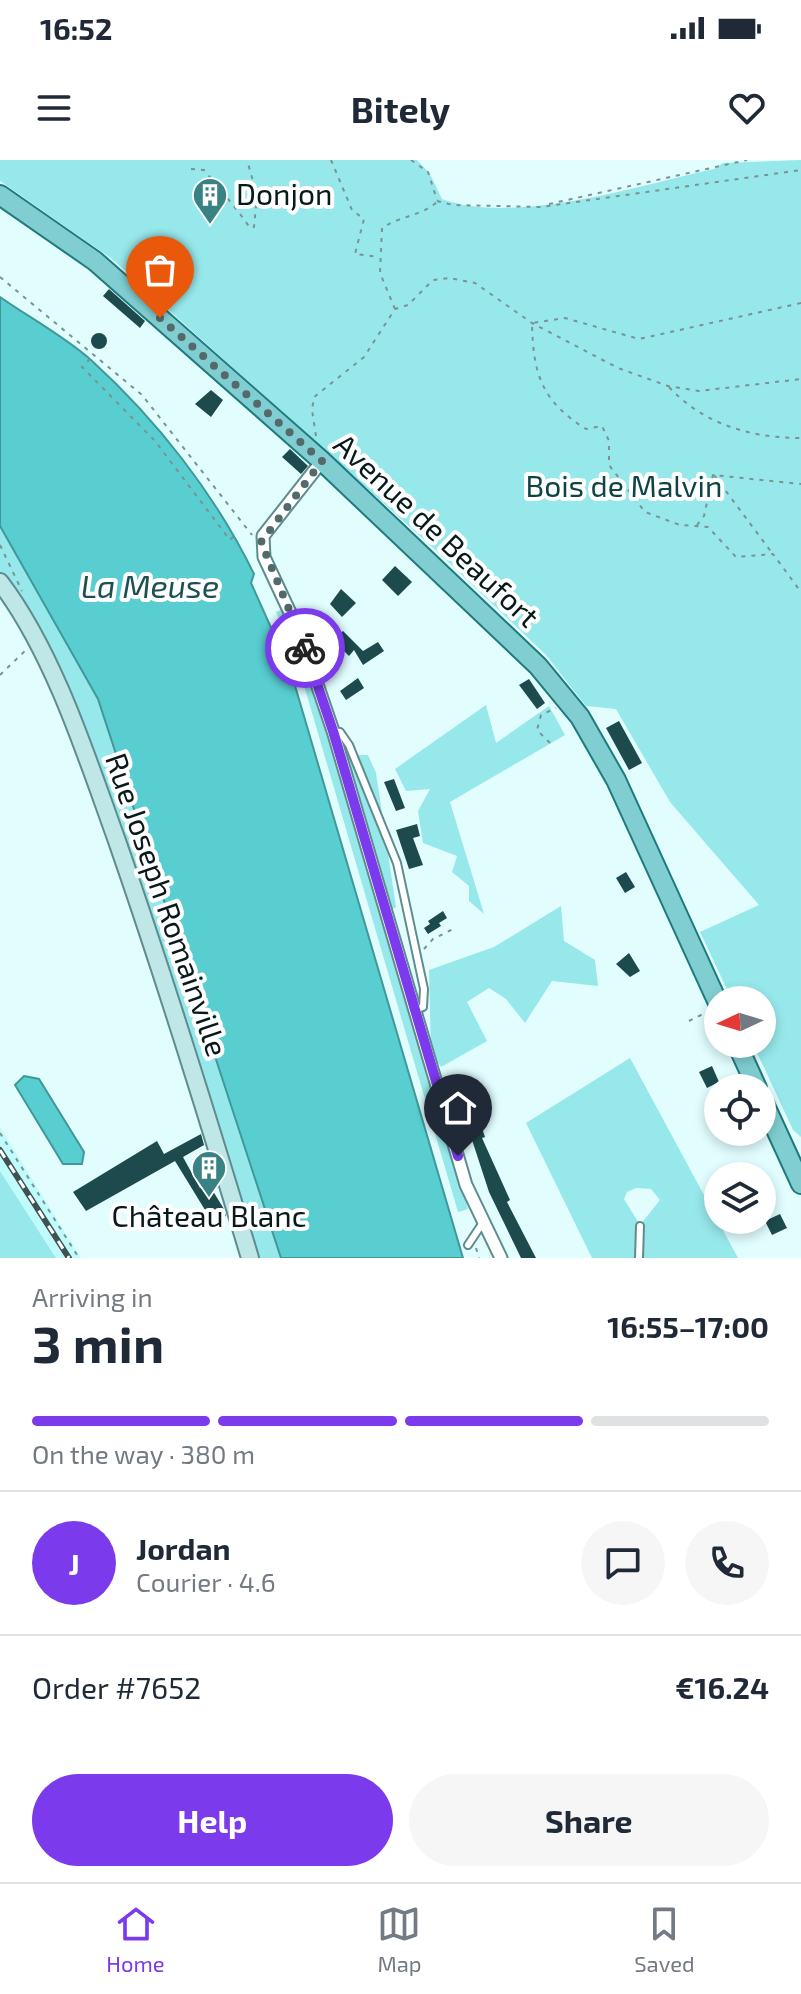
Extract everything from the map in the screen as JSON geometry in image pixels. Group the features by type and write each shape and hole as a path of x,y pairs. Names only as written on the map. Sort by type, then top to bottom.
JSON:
{"main road":[{"name":"Avenue de Beaufort","path":"0,195 95,261 316,457 538,666 568,702 616,780 710,986"},
{"path":"776,1130 801,1184"}],"street":[{"path":"316,457 261,542 300,634 333,731 466,1185 482,1224 501,1258"},
{"name":"Rue Joseph Romainville","path":"0,582 17,604 78,732 136,896 250,1258"}],"lane":[{"path":"333,731 340,732 349,745 397,863 424,989 423,1007 415,1010"},
{"path":"468,1245 482,1224"},
{"path":"639,1258 640,1226"}],"path":[{"path":"191,169 204,170 218,191 235,205 250,228 254,227 257,195 247,160"},
{"path":"331,160 352,210 364,219 355,254 379,257"},
{"path":"411,160 428,172 437,201"},
{"path":"437,201 453,205 541,207 747,160"},
{"path":"554,204 801,170"},
{"path":"395,309 380,273 382,228 396,219 427,211 437,201"},
{"path":"0,277 142,395 239,521 261,542"},
{"path":"316,457 318,443 313,427 314,397 364,357 395,309 408,305 433,280 449,278 475,283 532,323 618,368 668,386 699,391 801,379"},
{"path":"532,323 565,318 639,339 801,303"},
{"path":"532,323 533,358 539,381 563,415 586,429 602,426 609,441 609,465 645,512 708,527 736,557 773,554"},
{"path":"90,359 82,367 155,441 230,540 235,535"},
{"path":"668,386 689,409 731,428 777,438 801,438"},
{"path":"696,526 704,516 713,475"},
{"path":"713,475 801,484"},
{"path":"713,475 801,592"},
{"path":"0,675 35,641"},
{"path":"550,743 537,730 541,715 568,702"},
{"path":"424,959 424,949 433,939 455,928"},
{"path":"689,1021 704,1012"},
{"path":"0,1133 79,1258"}],"shaded area":[{"path":"0,1127 81,1258 56,1258 0,1171"}],"green space":[{"name":"Bois de Malvin","path":"0,160 417,160 430,174 442,199 471,206 504,208 540,206 614,193 714,169 723,163 801,160 801,1137 793,1130 776,1093 776,1074 767,1074 760,1058 776,1058 776,986 725,986 700,932 759,905 670,802 616,709 586,706 546,655 440,554 112,259 0,181"},
{"path":"0,526 98,699 281,1258 250,1258 94,777 0,582"},
{"path":"285,608 332,751 353,743 358,755 368,755 376,773 396,907 381,916 468,1209 458,1212 296,658 276,612"},
{"path":"486,705 496,743 549,706 565,735 450,802 484,914 469,901 469,886 452,872 457,856 423,843 418,811 430,789 406,791 395,769"},
{"path":"561,906 564,941 595,960 598,986 552,981 525,1023 506,999 489,988 467,1002 487,1041 441,1067 431,1052 429,970 494,947"},
{"path":"630,1058 704,1195 704,1234 725,1234 738,1258 592,1258 526,1123","holes":["636,1188 651,1189 660,1200 640,1225 624,1199 627,1192"]},
{"path":"0,1171 56,1258 0,1258"}],"water":[{"name":"La Meuse","path":"0,297 81,351 139,408 203,487 254,574 251,583 291,672 463,1258 281,1258 98,699 0,526"},
{"path":"24,1076 39,1079 84,1152 82,1164 63,1164 15,1085"}],"building":[{"path":"109,289 145,321 140,328 103,296"},
{"path":"96,333 102,333 107,341 105,347 96,349 91,344 91,338"},
{"path":"211,390 223,400 211,417 195,404"},
{"path":"290,449 308,466 301,474 282,457"},
{"path":"395,566 412,582 398,596 382,580"},
{"path":"341,589 356,603 342,617 330,604"},
{"path":"343,631 363,651 378,642 384,651 363,665 354,650 349,656 333,640"},
{"path":"358,678 364,688 346,700 340,691"},
{"path":"529,679 545,703 537,709 519,685"},
{"path":"619,721 642,763 629,770 606,728"},
{"path":"394,779 405,808 396,811 384,782"},
{"path":"417,824 420,836 413,838 423,865 409,869 396,830"},
{"path":"626,872 635,887 625,893 616,878"},
{"path":"443,911 447,918 428,934 424,928 430,924 428,921"},
{"path":"629,953 640,971 630,977 616,964"},
{"path":"712,1066 716,1074 704,1074 704,1082 699,1072"},
{"path":"471,1096 485,1137 482,1138 510,1200 507,1202 536,1258 521,1258 489,1192 459,1100"},
{"path":"201,1134 204,1145 183,1157 200,1188 208,1183 224,1209 226,1216 213,1223 175,1161 86,1211 73,1192 157,1141 164,1154"},
{"path":"780,1214 787,1228 776,1233 776,1216"}],"railway":[{"path":"0,1150 69,1258"}],"way so far":[{"path":"160,318 322,461 261,542 264,557 305,648"}],"place":[{"name":"Donjon","path":"210,226"},
{"name":"Château Blanc","path":"209,1199"}],"route":[{"path":"305,648 333,731 458,1156"}]}
